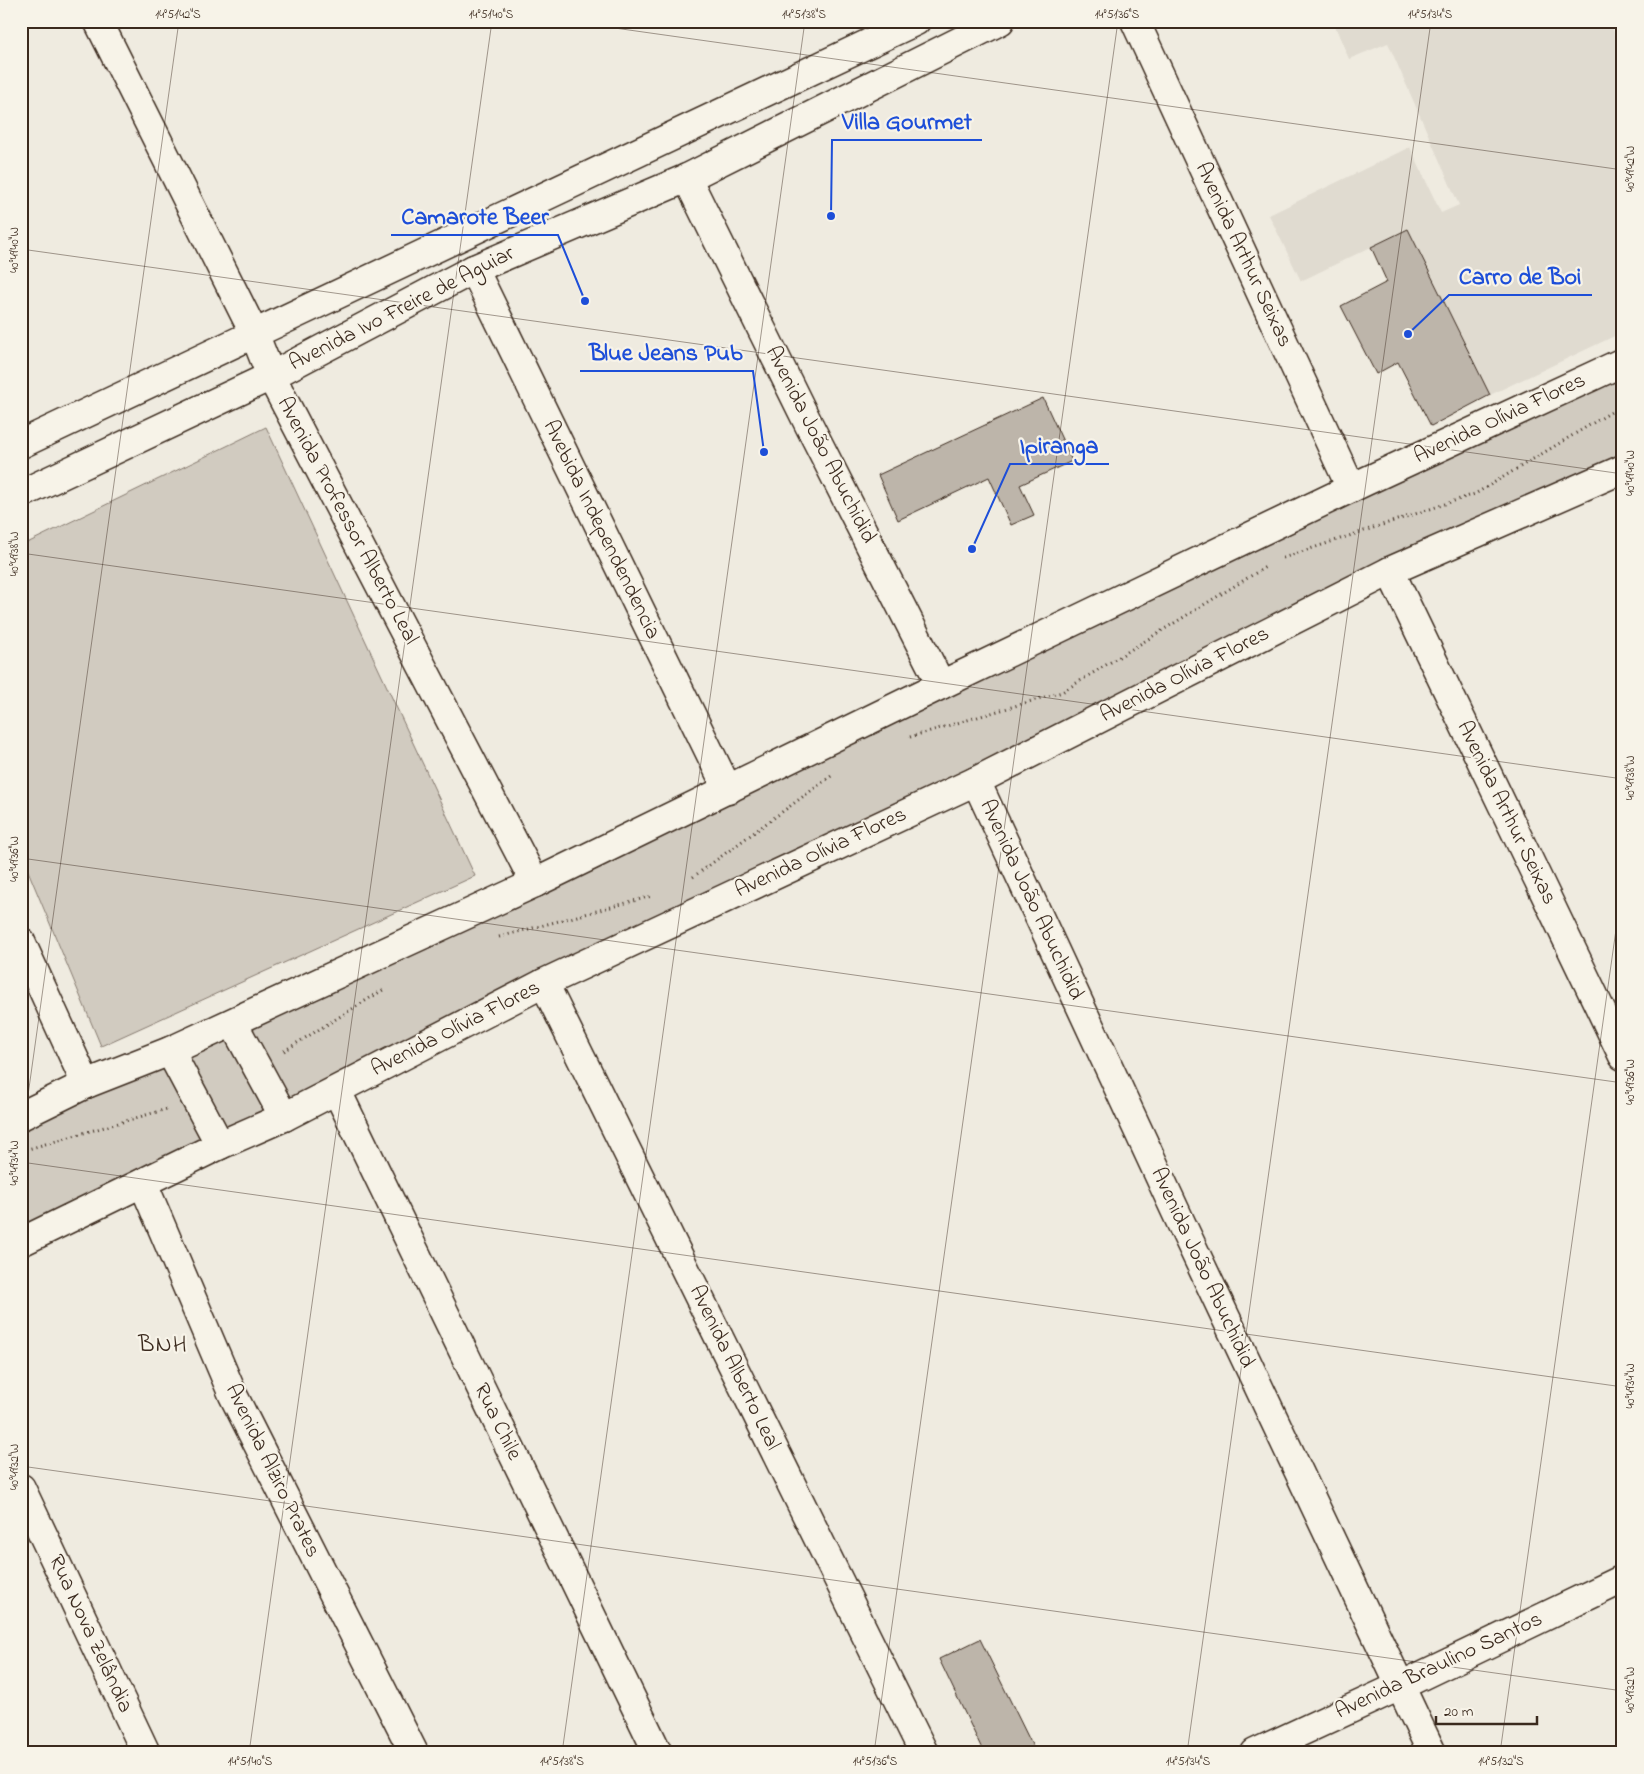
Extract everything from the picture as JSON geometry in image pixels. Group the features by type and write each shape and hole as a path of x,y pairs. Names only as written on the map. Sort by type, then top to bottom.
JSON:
{"street":[{"name":"Avenida Professor Alberto Leal","path":"98,21 254,333 271,376 535,883"},
{"name":"Avenida Ivo Freire de Aguiar","path":"21,444 916,21"},
{"name":"Avenida Ivo Freire de Aguiar","path":"21,494 271,376 474,269 688,178 1000,21"},
{"name":"Avenida Arthur Seixas","path":"1135,21 1351,488"},
{"name":"Avenida João Abuchidid","path":"688,178 810,427 941,685"},
{"name":"Avebida Independendencia","path":"474,269 728,790"},
{"name":"Avenida Olívia Flores","path":"21,1116 86,1084 170,1051 535,883 1351,488 1623,362"},
{"name":"Avenida Olívia Flores","path":"21,1242 220,1144 284,1117 337,1091 544,983 976,781 1390,571 1623,469"},
{"name":"Avenida Arthur Seixas","path":"1390,571 1623,1056"},
{"name":"Avenida João Abuchidid","path":"976,781 1182,1225 1432,1753"},
{"path":"21,942 86,1084"},
{"name":"Avenida Alberto Leal","path":"544,983 924,1753"},
{"path":"232,1022 284,1117"},
{"path":"170,1051 220,1144"},
{"name":"Rua Chile","path":"337,1091 658,1753"},
{"name":"Avenida Alziro Prates","path":"143,1183 233,1394 414,1753"},
{"name":"Rua Nova Zelândia","path":"21,1488 146,1753"},
{"name":"Avenida Braulino Santos","path":"1255,1753 1623,1579"}],"path":[{"path":"1276,560 1475,494 1623,405"},
{"path":"903,739 1062,692 1268,565"},
{"path":"691,878 836,773"},
{"path":"496,937 656,895"},
{"path":"256,1068 390,986"},
{"path":"21,1152 197,1100"}],"shaded area":[{"path":"1333,21 1609,21 1623,52 1623,332 1490,395 1408,229 1301,281 1269,215 1410,147 1441,213 1459,205 1388,43 1349,59"},
{"path":"1623,367 1623,463 21,1234 21,1122"},
{"path":"266,427 475,876 101,1046 21,854 21,546"}],"building":[{"path":"1408,229 1490,395 1431,426 1398,362 1376,374 1341,306 1387,282 1371,247"},
{"path":"1043,398 1072,461 1020,485 1034,515 1011,525 989,477 898,520 878,475"},
{"path":"980,1639 1036,1753 984,1753 939,1659"}],"place":[{"name":"Villa Gourmet","path":"831,216"},
{"name":"Camarote Beer","path":"585,301"},
{"name":"Carro de Boi","path":"1408,334"},
{"name":"Blue Jeans Pub","path":"764,452"},
{"name":"Ipiranga","path":"972,549"}],"district":[{"name":"BNH","path":"163,1345"}]}
